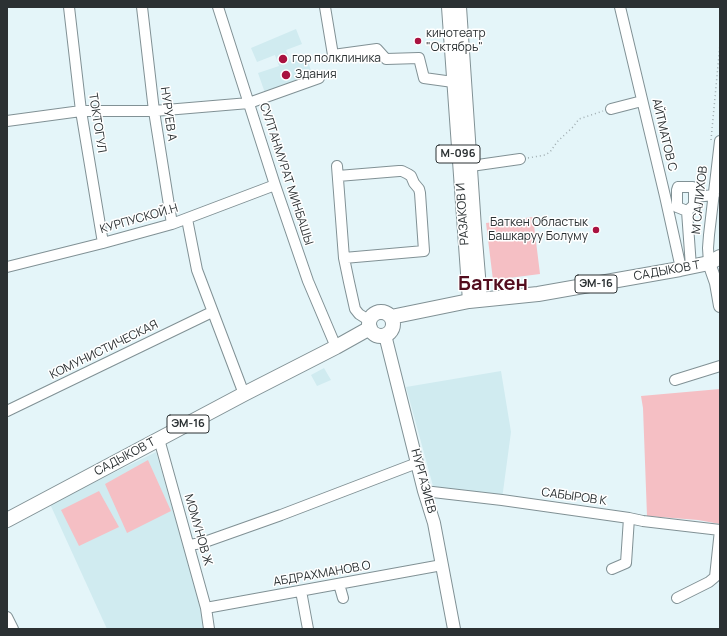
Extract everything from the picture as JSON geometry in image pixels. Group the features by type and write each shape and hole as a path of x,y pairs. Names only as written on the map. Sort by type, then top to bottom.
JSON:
{"highway":[{"name":"САДЫКОВ Т","path":"475,300 538,294 685,268 715,260"},
{"name":"ЭМ-16","path":"370,324 371,317 377,313 385,313 391,317 475,300"},
{"path":"370,324 374,333 377,335 385,335 392,328 391,317"},
{"name":"САДЫКОВ Т","path":"7,520 244,394 336,347 370,324"}],"main road":[{"name":"РАЗАКОВ И","path":"448,7 457,59 471,166 475,300"},
{"name":"РАЗАКОВ И","path":"460,7 457,59 453,82 475,300"},
{"path":"715,260 716,283 720,306"},
{"name":"НУРГАЗИЕВ","path":"385,335 424,491 434,523 454,629"}],"street":[{"name":"ТОКТОГУЛ","path":"69,7 81,111 103,243"},
{"name":"НУРУЕВ А","path":"142,7 154,111 172,224"},
{"name":"СУЛТАНМУРАТ МИНБАШЫ","path":"218,7 274,185 308,281 336,347"},
{"path":"325,7 333,55 377,49 386,59 419,58 424,78 453,82"},
{"name":"АЙТМАТОВ С","path":"620,7 680,264 685,268"},
{"path":"7,121 81,111 154,111 249,103 319,78"},
{"path":"611,109 642,101"},
{"name":"М САЛИХОВ","path":"715,260 708,242 714,195 716,140"},
{"path":"471,166 520,159"},
{"path":"344,258 424,251 420,193 411,176 402,171 337,171 344,258 349,282 355,309 370,324"},
{"name":"КУРПУСКОЙ.Н","path":"7,267 172,224 274,185"},
{"path":"685,268 687,211 694,205 694,189 692,187 678,187 677,207 687,211"},
{"path":"694,197 714,195"},
{"path":"665,196 677,196"},
{"path":"186,219 197,270 244,394"},
{"name":"КОМУНИСТИЧЕСКАЯ","path":"7,411 212,312"},
{"path":"675,380 720,366"},
{"name":"МОМУНОВ Ж","path":"159,439 206,608 208,629"},
{"path":"189,545 202,543 281,515 417,462"},
{"name":"САБЫРОВ К","path":"424,491 502,500 643,521 720,530"},
{"path":"612,569 626,563 630,518"},
{"path":"677,598 709,582 715,577 720,530"},
{"name":"АБДРАХМАНОВ.О","path":"206,608 442,565"},
{"path":"339,584 343,598"},
{"path":"301,591 308,629"},
{"path":"7,617 13,629"}],"path":[{"path":"716,140 720,44"},
{"path":"520,159 545,155 550,152 557,142 580,119 611,109"}],"shaded area":[{"path":"296,29 302,44 286,50 291,62 307,58 313,77 265,93 258,73 279,66 275,55 257,62 251,48"},
{"path":"533,217 540,274 493,280 486,223"},
{"path":"324,368 331,380 317,386 311,375"},
{"path":"501,371 511,432 502,499 433,486 406,387"},
{"path":"720,389 720,524 698,520 647,516 643,408 641,396"},
{"path":"156,452 201,606 203,629 107,629 50,504"},
{"path":"148,460 171,511 127,533 105,484"},
{"path":"99,491 119,527 79,546 61,510"}],"place":[{"name":"кинотеатр \"Октябрь\"","path":"418,41"},
{"name":"гор полклиника","path":"283,59"},
{"name":"Здания","path":"286,75"},
{"name":"Баткен Областык Башкаруу Болуму","path":"596,230"}],"district":[{"name":"Баткен","path":"493,284"}]}
